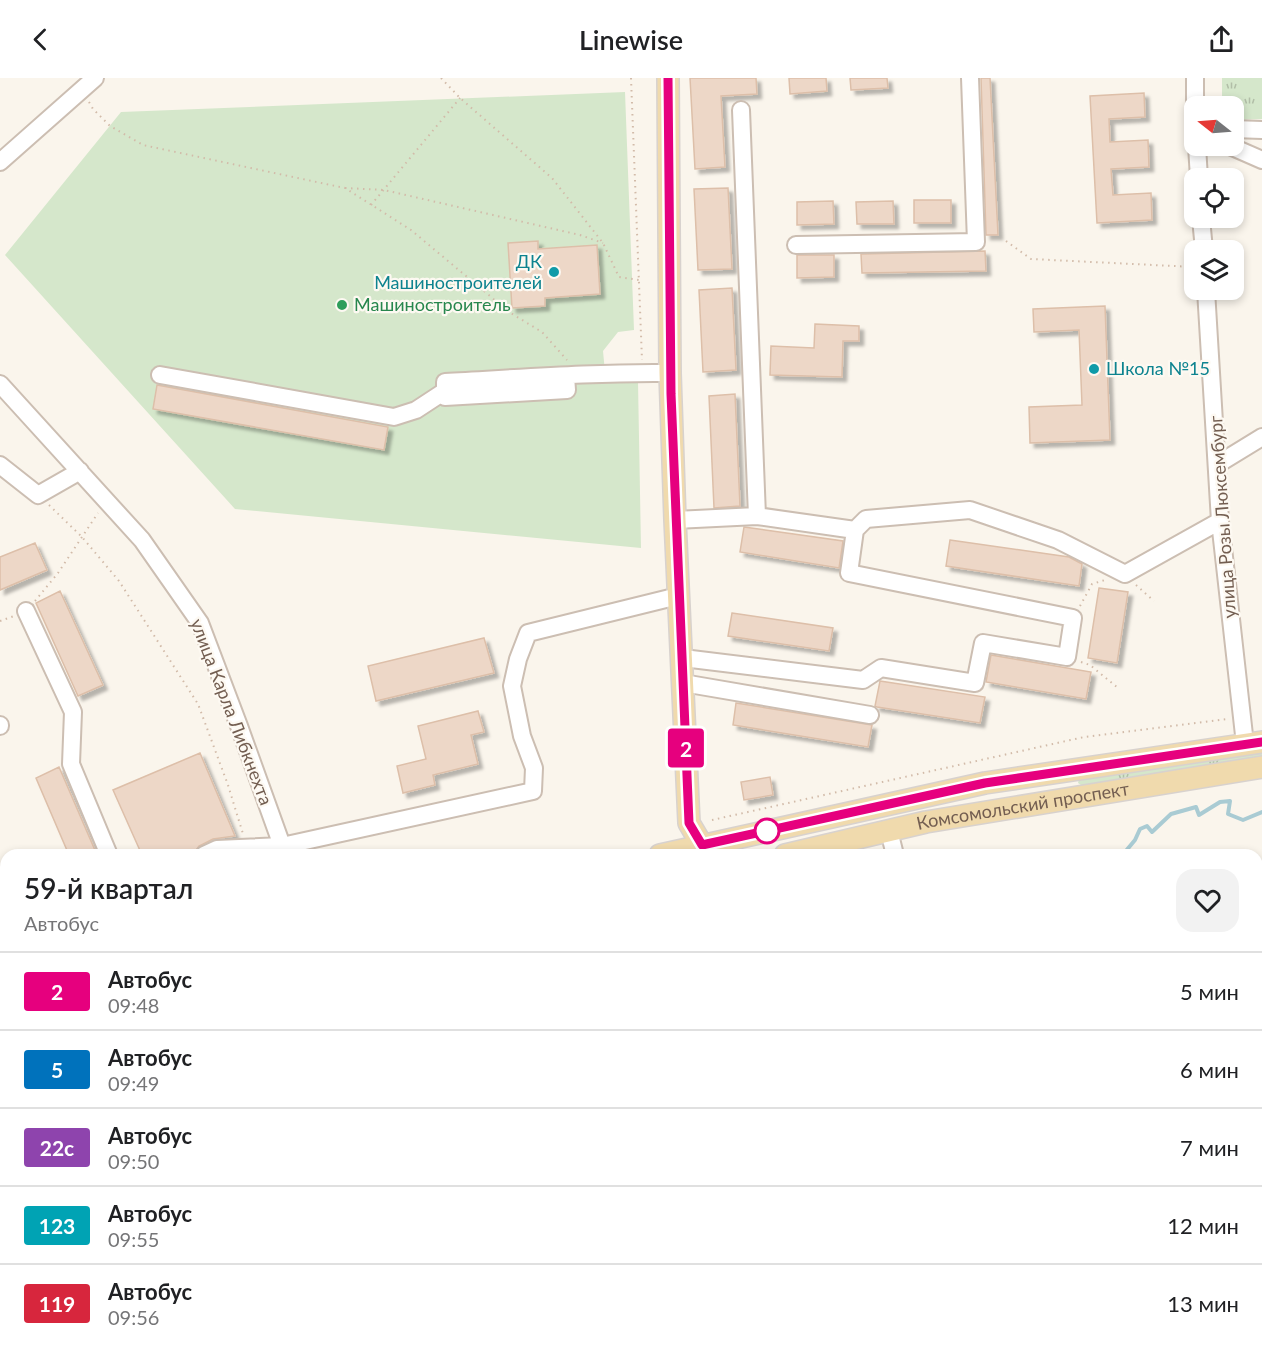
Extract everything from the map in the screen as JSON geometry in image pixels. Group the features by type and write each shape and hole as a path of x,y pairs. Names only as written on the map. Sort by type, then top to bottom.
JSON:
{"main road":[{"path":"668,78 670,372 678,596 683,658 689,823 702,845"},
{"name":"Комсомольский проспект","path":"685,849 985,783 1253,743"},
{"name":"Комсомольский проспект","path":"811,849 926,822 1262,767"},
{"path":"1062,771 1071,781 1066,799"}],"street":[{"path":"795,245 976,242 970,78"},
{"path":"1195,78 1195,96"},
{"path":"0,162 89,83"},
{"path":"741,110 757,516"},
{"path":"1244,129 1262,130"},
{"path":"1244,152 1262,160"},
{"name":"улица Розы Люксембург","path":"1207,300 1220,521 1241,717 1253,743"},
{"path":"160,375 394,417 416,410 445,391 445,382 670,372"},
{"name":"улица Карла Либкнехта","path":"0,384 142,540 200,623 283,849"},
{"path":"1218,464 1262,437"},
{"path":"0,465 38,495 80,471"},
{"path":"683,658 863,680 881,668 975,683 983,643 1068,657 1073,618 849,573 855,530 866,519 970,510 1058,540 1125,574 1220,521"},
{"path":"675,520 757,516 855,530"},
{"path":"287,849 533,791 534,768 522,736 512,686 518,659 528,633 678,596"},
{"path":"26,611 73,712 71,764 106,849"},
{"path":"683,683 870,715"},
{"path":"889,831 894,849"},
{"path":"218,849 266,849"}],"path":[{"path":"441,78 460,98 552,178 603,243 619,277 639,280"},
{"path":"631,78 643,372"},
{"path":"89,83 93,109 110,126 143,145 345,189 384,190 580,235 603,243"},
{"path":"371,205 460,98"},
{"path":"345,189 411,230 509,312 542,332 574,375"},
{"path":"1006,242 1031,259 1184,267"},
{"path":"38,495 82,537 119,581 198,704 248,848"},
{"path":"26,611 58,573 106,500"},
{"path":"1073,618 1092,584 1125,574 1154,601"},
{"path":"1068,657 1090,665 1118,688"},
{"path":"712,820 1084,737 1241,717"}],"green space":[{"path":"1222,78 1262,78 1262,119 1244,120 1244,96 1222,96"},
{"name":"Машиностроитель","path":"625,92 634,330 618,332 603,351 606,383 638,382 641,548 235,509 5,255 121,112"},
{"path":"1262,753 1262,761 1084,787 1078,783 1080,776"}],"building":[{"path":"690,78 756,78 757,94 721,96 725,167 695,169"},
{"path":"789,78 826,78 827,91 790,94"},
{"path":"850,78 887,78 888,88 851,90"},
{"path":"981,78 990,78 998,235 986,235"},
{"path":"1144,93 1145,117 1109,119 1110,142 1148,140 1149,167 1111,169 1113,195 1151,193 1152,220 1097,223 1090,96"},
{"path":"728,188 732,269 698,270 694,189"},
{"path":"914,200 951,200 951,223 914,223"},
{"path":"833,201 834,224 797,225 797,202"},
{"path":"893,201 894,224 857,224 856,202"},
{"name":"ДК Машиностроителей","path":"538,241 538,249 597,245 600,294 545,298 545,306 512,308 508,243"},
{"path":"985,251 986,271 862,273 861,254"},
{"path":"797,255 834,255 834,277 797,278"},
{"path":"732,288 736,370 703,372 699,290"},
{"name":"Школа №15","path":"1105,306 1110,440 1030,443 1029,407 1082,405 1079,330 1034,332 1033,309"},
{"path":"815,324 859,326 859,341 843,341 842,377 770,375 771,346 814,348"},
{"path":"157,385 388,427 384,450 153,409"},
{"path":"735,394 740,506 714,508 709,396"},
{"path":"744,527 843,541 839,568 740,552"},
{"path":"950,540 1069,557 1082,564 1079,586 946,566"},
{"path":"35,543 47,570 0,590 0,557"},
{"path":"1099,588 1128,592 1117,663 1088,658"},
{"path":"60,591 103,685 78,696 36,603"},
{"path":"732,613 833,628 829,651 728,636"},
{"path":"484,638 494,673 376,701 368,666"},
{"path":"991,655 1091,672 1086,699 986,682"},
{"path":"880,681 985,697 980,723 877,707 875,706"},
{"path":"736,703 872,725 868,747 733,725"},
{"path":"478,711 484,732 471,735 478,764 433,775 435,785 403,793 397,766 426,759 418,726"},
{"path":"200,753 235,836 213,839 197,849 139,849 113,790"},
{"path":"59,767 94,849 66,849 36,778"},
{"path":"770,777 773,795 744,800 741,782"}],"waterway":[{"path":"1128,849 1140,829 1147,826 1152,832 1171,814 1196,807 1199,815 1220,802 1230,801 1228,814 1243,820 1262,812"}],"bus line":[{"name":"2","path":"668,78 670,372 678,596 683,658 689,823 702,845 985,783 1262,742"}],"place":[{"name":"ДК Машиностроителей","path":"554,272"},
{"name":"Машиностроитель","path":"342,305"},
{"name":"Школа №15","path":"1094,369"}]}
